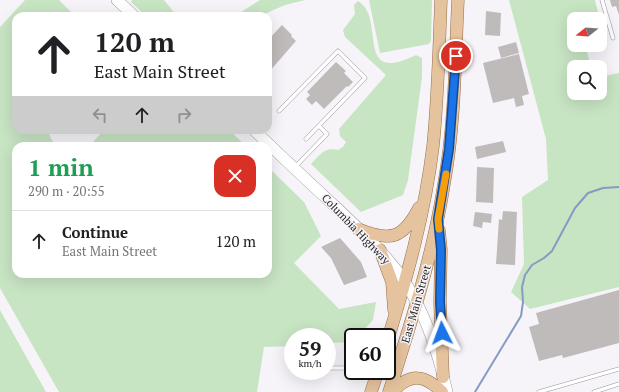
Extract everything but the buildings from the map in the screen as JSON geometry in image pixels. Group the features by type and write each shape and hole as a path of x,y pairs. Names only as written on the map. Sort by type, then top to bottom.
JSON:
{"main road":[{"path":"117,0 130,12"},
{"name":"East Main Street","path":"391,328 420,226 426,194 433,146 440,0"},
{"name":"East Main Street","path":"390,392 417,305 438,219 448,161 453,102 458,0"},
{"path":"436,99 453,102"},
{"name":"Columbia Highway","path":"258,134 267,142"},
{"name":"Columbia Highway","path":"272,147 380,250 405,282 430,333 444,377 447,392"},
{"path":"358,229 381,236 398,234 406,229 412,222 426,194"},
{"path":"438,219 441,250 440,302 444,377"},
{"path":"380,250 392,283 395,317"},
{"path":"390,392 402,382 416,378 429,381 442,392"},
{"path":"371,392 375,380"}],"lane":[{"path":"602,0 613,38"},
{"path":"279,111 338,51 366,78 306,138"},
{"path":"294,168 328,134 319,126"},
{"path":"539,392 619,369"},
{"path":"594,392 619,384"}],"green space":[{"path":"25,0 59,0 71,12 14,12"},
{"path":"132,0 164,0 174,12 142,12 131,2"},
{"path":"260,0 305,0 285,5 269,12 241,12"},
{"path":"369,0 432,0 431,41 429,44 380,53"},
{"path":"509,0 595,0 598,12 567,12 567,52 587,52 589,60 567,60 567,100 607,100 607,76 619,73 619,287 530,309 511,292 524,264 522,197 548,180 546,139"},
{"path":"358,1 366,9 370,21 374,46 378,56 384,62 397,62 416,55 422,58 422,77 408,180 403,195 361,212 311,164 326,151 333,149 338,150 343,147 346,142 340,136 339,129 386,75 345,37 343,30 355,14 354,5"},
{"path":"12,14 12,134 49,134 53,142 12,142 12,278 272,278 272,171 304,202 321,236 294,263 339,309 376,302 373,320 365,328 344,328 344,342 336,343 336,328 284,328 284,346 264,347 257,392 59,392 0,288 0,27"},
{"path":"100,134 233,134 242,142 93,142"},
{"path":"0,310 46,392 0,392"}],"waterway":[{"path":"475,392 521,316 523,302 522,287 525,275 532,265 552,251 575,208 588,193 603,188 619,187"}],"slow traffic":[{"path":"439,229 438,219 446,174"}],"route":[{"path":"442,333 440,302 441,250 438,219 445,184 449,149 456,56"}]}
